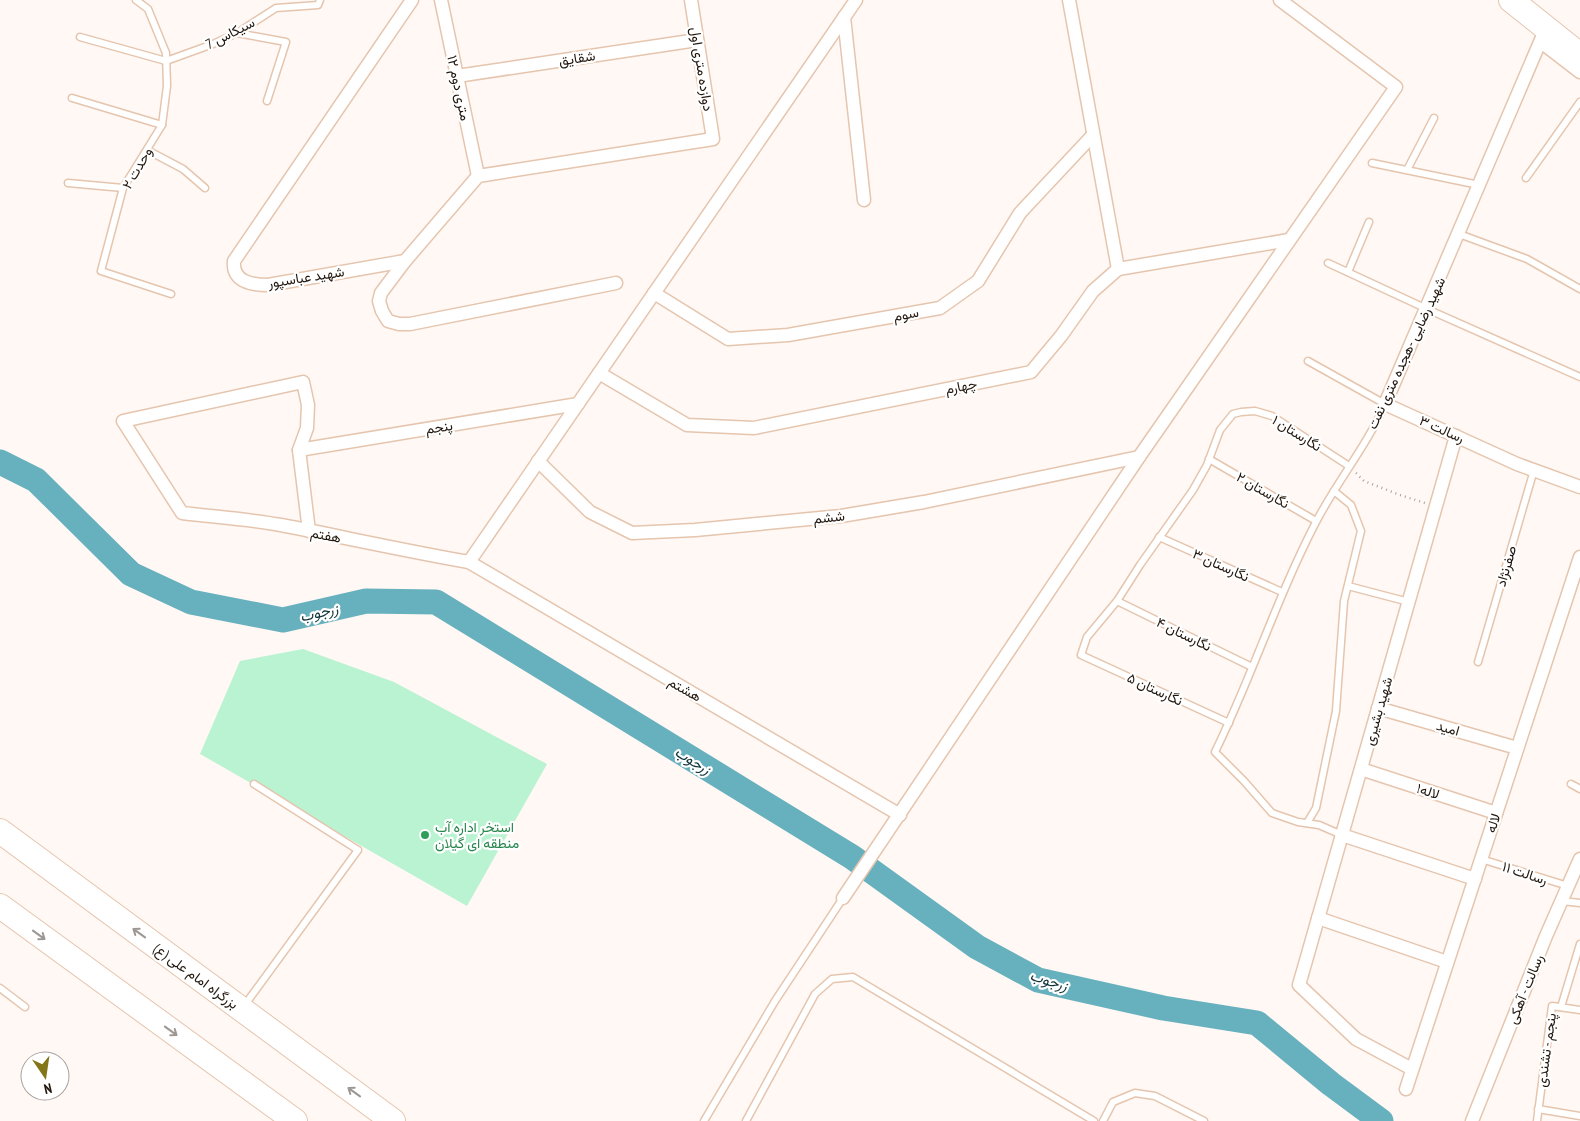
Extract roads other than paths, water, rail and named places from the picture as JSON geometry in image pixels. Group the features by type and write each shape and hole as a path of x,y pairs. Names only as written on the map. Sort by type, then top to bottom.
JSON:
{"highway":[{"path":"1511,0 1544,35 1580,55"},
{"name":"بزرگراه امام علی (ع)","path":"0,831 393,1121"},
{"path":"0,906 286,1117"}],"street":[{"name":"شهید عباسپور","path":"405,261 268,285 252,285 243,281 236,275 233,268 234,262 412,0"},
{"name":"۱۲ متری دوم","path":"441,0 478,176"},
{"name":"دوازده متری اول","path":"478,176 713,138 691,0"},
{"path":"469,562 856,0"},
{"path":"1069,0 1118,269 1288,240"},
{"path":"843,898 1288,240 1396,87 1280,0"},
{"path":"844,17 864,200"},
{"path":"1544,35 1580,72"},
{"name":"شهید رضایی -هجده متری نفت","path":"1385,404 1544,35"},
{"name":"شقایق","path":"457,76 697,40"},
{"name":"سوم","path":"654,293 728,339 788,335 940,308 978,281 1020,213 1093,135"},
{"path":"478,176 405,261 381,293 379,301 388,321 399,324 419,322 616,283"},
{"name":"چهارم","path":"599,373 687,425 754,428 1031,372 1061,336 1093,292 1118,269"},
{"name":"هفتم","path":"299,450 307,428 308,405 303,382 123,421 182,513 279,525 469,562"},
{"name":"پنجم","path":"299,450 578,404"},
{"name":"رسالت ۳","path":"1385,404 1534,470 1580,487"},
{"name":"شهید بشیری","path":"1412,1069 1356,1039 1299,986 1456,436"},
{"path":"299,450 309,531"},
{"name":"ششم","path":"538,461 590,512 632,533 695,530 841,516 924,502 1140,458"},
{"name":"لاله","path":"1406,1089 1580,557"},
{"name":"هشتم","path":"469,562 898,819"},
{"name":"امید","path":"1378,708 1518,748"},
{"name":"لاله۱","path":"1361,769 1496,813"},
{"path":"1342,835 1475,879"},
{"name":"رسالت - آهکی","path":"1472,1121 1580,859"},
{"path":"1318,918 1448,962"}],"lane":[{"name":"وحدت ۲","path":"136,0 148,9 166,53 167,86 162,125 124,188 101,272 171,294"},
{"name":"سیکاس 7","path":"166,61 237,33 276,8 318,5 320,0"},
{"path":"237,33 286,42 267,101"},
{"path":"80,37 166,61"},
{"path":"72,98 162,125"},
{"path":"1526,178 1580,102"},
{"path":"1407,170 1434,118"},
{"path":"147,150 183,169 206,188"},
{"path":"1372,163 1480,185"},
{"path":"68,183 124,188"},
{"path":"1348,272 1369,222"},
{"path":"1459,234 1527,259 1580,289"},
{"path":"1328,263 1580,376"},
{"name":"رسالت ۳","path":"1308,361 1385,404"},
{"name":"شهید رضایی -هجده متری نفت","path":"1307,822 1298,822 1272,813 1215,752 1229,723 1282,592 1316,521 1385,404"},
{"name":"نگارستان ۱","path":"1209,459 1220,430 1233,414 1255,411 1272,416 1349,466"},
{"path":"1117,601 1159,537 1193,490 1209,459"},
{"name":"نگارستان ۲","path":"1209,459 1316,521"},
{"name":"صفرنژاد","path":"1478,662 1534,470"},
{"path":"1334,491 1351,505 1361,531 1344,601 1336,711 1316,808 1307,822 1342,835"},
{"name":"نگارستان ۳","path":"1159,537 1282,592"},
{"path":"1348,586 1409,602"},
{"name":"نگارستان ۵","path":"1117,601 1087,637 1081,655 1229,723"},
{"name":"نگارستان ۴","path":"1117,601 1252,667"},
{"path":"242,1009 358,850 254,784"},
{"path":"1571,784 1580,789"},
{"name":"رسالت ۱۱","path":"1481,859 1568,886"},
{"path":"704,1121 774,1001 843,898"},
{"path":"1562,901 1580,904"},
{"path":"1561,1007 1580,944"},
{"path":"746,1121 815,994 832,979 853,977 1094,1121"},
{"path":"0,988 25,1007"},
{"name":"پنجم - تشندی","path":"1537,1121 1552,1006 1580,1010"},
{"path":"1103,1121 1112,1102 1135,1093 1155,1096 1204,1121"},
{"path":"1538,1109 1580,1116"}],"waterway":[{"name":"زرجوب","path":"0,462 36,480 131,574 191,602 283,620 366,601 436,602 852,857 977,947 1038,980 1163,1008 1257,1023 1331,1084 1381,1121"}],"place":[{"name":"استخر اداره آب منطقه ای گیلان","path":"425,835"}]}
